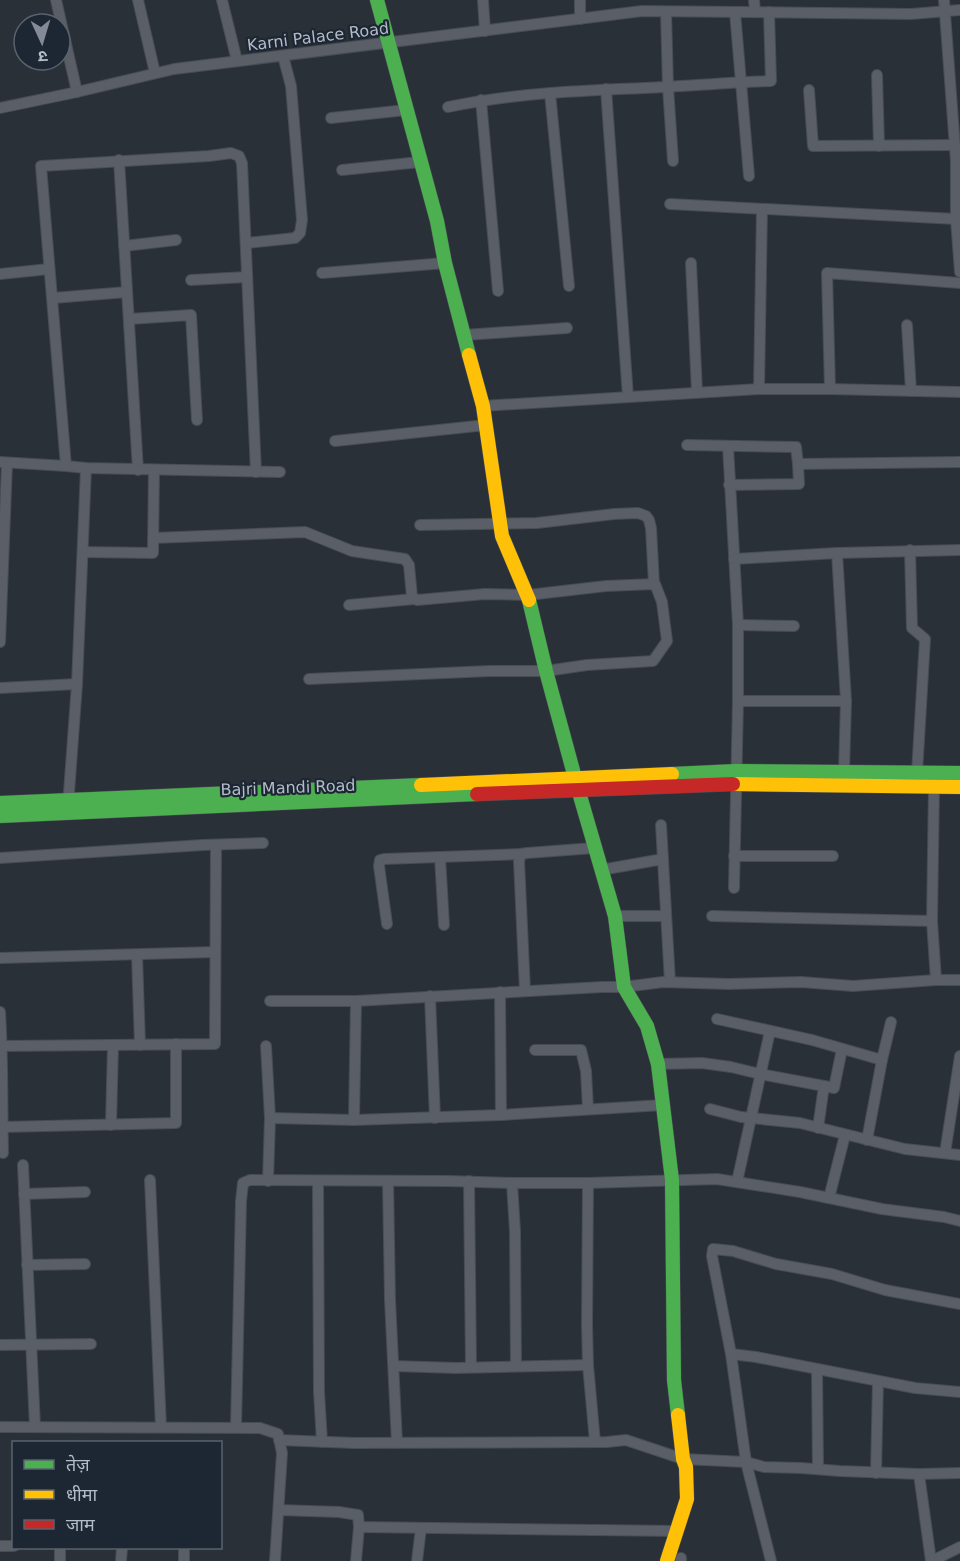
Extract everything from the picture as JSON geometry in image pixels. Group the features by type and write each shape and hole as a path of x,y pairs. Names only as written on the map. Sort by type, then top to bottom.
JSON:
{"street":[{"path":"56,0 77,92"},
{"path":"138,0 155,73"},
{"path":"222,0 237,61"},
{"path":"377,0 437,221 445,263 483,406 502,536 528,595 546,671 615,916 624,987 647,1026 658,1064 672,1180 674,1380 683,1459 686,1467 687,1498 676,1531 676,1560"},
{"path":"483,0 484,31"},
{"path":"580,0 580,19"},
{"path":"754,0 755,12"},
{"path":"944,6 958,161 956,219 960,272"},
{"name":"Karni Palace Road","path":"0,108 174,69 642,11 911,14 944,6 960,10"},
{"path":"666,12 673,161"},
{"path":"735,12 749,176"},
{"path":"448,107 481,100 550,93 771,81 769,12"},
{"path":"246,243 295,238 300,233 302,220 291,86 283,56"},
{"path":"877,75 879,146"},
{"path":"606,89 628,397"},
{"path":"809,90 813,146 955,145"},
{"path":"550,93 569,286"},
{"path":"481,100 498,291"},
{"path":"331,118 406,110"},
{"path":"66,465 41,166 231,153 239,156 242,163 256,472"},
{"path":"119,160 138,470"},
{"path":"342,170 420,162"},
{"path":"670,204 956,219"},
{"path":"759,389 762,209"},
{"path":"124,246 176,240"},
{"path":"321,273 445,263"},
{"path":"691,263 697,393"},
{"path":"0,274 49,269"},
{"path":"830,388 827,273 960,283"},
{"path":"191,280 247,278"},
{"path":"52,298 128,292"},
{"path":"129,319 191,315 197,420"},
{"path":"908,325 911,391"},
{"path":"464,334 567,328"},
{"path":"483,406 759,389 830,388 960,392"},
{"path":"335,441 486,425"},
{"path":"687,445 796,447 800,484 729,485"},
{"path":"728,446 738,625 734,888"},
{"path":"798,464 960,462"},
{"path":"0,642 4,463 138,470 280,472"},
{"path":"0,803 68,806 77,684 86,468"},
{"path":"83,552 153,553 154,470"},
{"path":"309,679 489,671 546,671 587,665 653,661 667,641 663,602 654,584 651,528 646,516 638,513 537,523 420,525"},
{"path":"153,538 305,532 352,551 405,559 409,566 414,599"},
{"path":"734,559 910,550 960,550"},
{"path":"910,550 912,628 926,639 918,773"},
{"path":"837,553 846,702 844,772"},
{"path":"349,605 485,594 528,595 606,586 654,584"},
{"path":"738,625 794,626"},
{"path":"0,688 77,684"},
{"path":"738,701 846,702"},
{"path":"736,778 844,772 960,773"},
{"path":"736,778 960,787"},
{"name":"Bajri Mandi Road","path":"0,816 68,806 736,778"},
{"path":"934,786 932,921 936,980"},
{"path":"661,825 670,982"},
{"path":"0,858 263,843"},
{"path":"2,1046 215,1044 216,845"},
{"path":"387,924 380,860 522,854 594,848"},
{"path":"522,854 519,861 525,991"},
{"path":"734,856 832,856"},
{"path":"440,857 444,925"},
{"path":"601,870 663,859"},
{"path":"615,916 666,916"},
{"path":"712,916 932,921"},
{"path":"0,958 215,952"},
{"path":"137,955 140,1045"},
{"path":"270,1001 356,1001 624,987 670,982 729,984 801,981 853,986 960,980"},
{"path":"500,992 501,1115"},
{"path":"430,996 435,1118"},
{"path":"354,1120 356,1001"},
{"path":"0,1012 3,1153"},
{"path":"717,1019 812,1040 882,1060"},
{"path":"867,1140 891,1022"},
{"path":"737,1182 770,1031"},
{"path":"2,1127 176,1124 176,1044"},
{"path":"111,1125 112,1045"},
{"path":"266,1046 270,1118 268,1181"},
{"path":"658,1064 702,1063 834,1088 842,1049"},
{"path":"535,1050 581,1050 586,1071 588,1109"},
{"path":"945,1153 960,1056"},
{"path":"818,1128 824,1086"},
{"path":"270,1118 354,1120 435,1118 663,1105"},
{"path":"711,1109 741,1117 800,1123 905,1149 960,1155"},
{"path":"829,1198 845,1135"},
{"path":"23,1165 35,1427"},
{"path":"236,1427 238,1291 243,1183 250,1180 588,1183 717,1179 800,1191 882,1209 960,1221"},
{"path":"150,1180 161,1427"},
{"path":"318,1181 319,1392 322,1442"},
{"path":"388,1181 390,1300 397,1443"},
{"path":"469,1181 471,1367"},
{"path":"512,1183 515,1232 516,1366"},
{"path":"588,1183 588,1365 595,1442"},
{"path":"24,1194 85,1192"},
{"path":"771,1561 746,1462 731,1354 712,1256 713,1249 733,1251 776,1264 832,1274 885,1290 960,1304"},
{"path":"27,1265 85,1263"},
{"path":"0,1345 91,1344"},
{"path":"731,1354 915,1388 960,1392"},
{"path":"394,1366 588,1365"},
{"path":"817,1369 818,1469"},
{"path":"876,1473 878,1381"},
{"path":"0,1427 236,1427 260,1428 278,1434 282,1453 276,1561"},
{"path":"279,1440 354,1443 626,1440 683,1459 746,1462 764,1467 876,1473 960,1473"},
{"path":"919,1474 932,1561 960,1547"},
{"path":"279,1510 358,1515 357,1561"},
{"path":"359,1527 676,1531"},
{"path":"417,1561 421,1528"}],"traffic: fast":[{"path":"377,0 437,221 445,263 469,355"},
{"path":"529,600 578,789 615,916 624,987 647,1026 658,1064 672,1180 674,1380 678,1415"},
{"path":"672,774 736,771 960,773"},
{"path":"0,803 421,785"},
{"path":"0,816 477,794"}],"traffic: slow":[{"path":"469,355 483,406 502,536 529,600"},
{"path":"421,785 672,774"},
{"path":"733,784 960,787"},
{"path":"667,1561 687,1499 686,1467 678,1415"}],"traffic: jam":[{"path":"477,794 733,784"}]}
